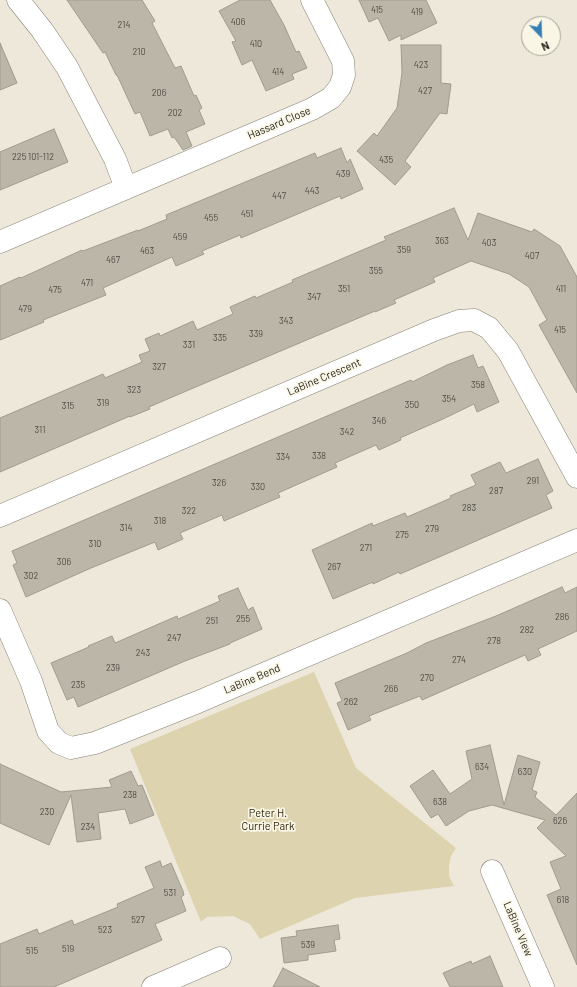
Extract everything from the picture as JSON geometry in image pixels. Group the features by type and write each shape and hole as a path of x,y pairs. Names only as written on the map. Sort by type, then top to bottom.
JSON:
{"street":[{"path":"18,0 42,30 67,67 115,159 126,188"},
{"name":"Hassard Close","path":"0,242 312,109 331,98 340,86 344,74 343,61 312,0"},
{"name":"LaBine Crescent","path":"0,516 458,321 474,320 490,328 508,351 577,476"},
{"name":"LaBine Bend","path":"0,610 31,681 48,731 59,743 71,748 95,743 198,702 577,540"},
{"name":"LaBine View","path":"492,871 543,987"},
{"path":"153,987 220,958"}],"green space":[{"name":"Peter H. Currie Park","path":"314,672 356,768 456,848 451,856 449,866 449,876 454,886 355,898 260,939 250,924 233,916 207,917 201,922 130,749"}],"building":[{"path":"67,0 142,0 155,21 152,23 175,68 181,66 194,96 196,95 202,108 199,110 205,124 186,132 192,146 183,150 174,137 172,138 168,129 150,136 140,112 135,114 105,52 103,53"},
{"path":"240,0 270,0 284,25 296,52 299,51 307,68 292,74 294,79 266,91 252,60 242,65 232,42 236,41 219,11"},
{"path":"359,0 426,0 437,23 401,40 401,35 389,41 378,18 369,22"},
{"path":"0,43 17,83 0,90"},
{"path":"401,45 441,45 441,83 451,84 447,114 440,113 405,161 411,167 395,185 357,151 374,133 377,136 397,108 402,73"},
{"path":"54,129 68,162 0,190 0,152"},
{"path":"341,148 347,163 350,159 363,189 341,199 340,196 241,238 240,235 202,251 204,254 176,266 172,257 103,288 106,295 43,320 44,322 0,340 0,286 82,250 83,251 138,231 167,219 166,215 315,153 317,158"},
{"path":"454,208 468,240 478,213 532,232 534,229 560,246 577,277 577,393 539,325 547,320 529,287 509,274 471,261 433,278 435,282 394,300 396,303 184,392 149,407 150,409 130,416 0,472 0,418 103,374 105,378 142,362 139,355 150,351 145,339 159,333 160,336 193,321 197,330 233,314 230,307 255,296 256,298 293,282 292,280 386,240 384,237"},
{"path":"473,355 478,368 483,366 499,402 477,412 474,404 400,438 401,440 379,450 376,445 335,463 337,467 278,493 280,497 224,521 222,515 180,533 183,539 158,550 155,542 26,597 13,565 17,563 12,551 411,380 412,382 447,365"},
{"path":"538,459 553,491 546,495 552,508 400,574 399,572 373,584 373,582 333,599 312,550 372,523 373,526 405,513 407,517 451,498 450,496 476,485 471,475 500,462 506,473"},
{"path":"562,587 565,593 577,587 577,631 538,649 541,655 528,661 525,655 422,700 420,696 369,716 371,720 348,730 337,703 342,701 335,683 407,653 426,643 496,616"},
{"path":"238,588 248,610 253,607 262,629 230,644 185,661 78,707 74,697 67,700 51,663 112,636 115,643 177,616 178,619 220,601 218,596"},
{"path":"490,745 504,805 518,755 540,762 532,790 537,792 535,797 556,815 577,793 577,965 547,895 561,889 550,862 566,856 537,828 545,820 492,805 469,811 446,826 438,814 431,818 410,786 433,770 450,794 472,779 466,751"},
{"path":"0,764 61,792 112,787 109,780 131,771 138,786 142,785 154,815 130,824 125,809 98,813 101,839 77,842 71,795 49,845 0,823"},
{"path":"160,861 162,867 171,863 183,891 184,895 181,897 186,911 155,924 162,940 54,987 0,987 0,944 37,929 39,934 72,920 74,925 118,907 117,904 154,888 145,867"},
{"path":"338,925 340,939 334,940 336,951 308,955 308,960 284,963 281,938 297,936 296,931"},
{"path":"490,956 503,987 450,987 443,973 471,961 472,964"},
{"path":"283,968 320,987 273,987"}]}
